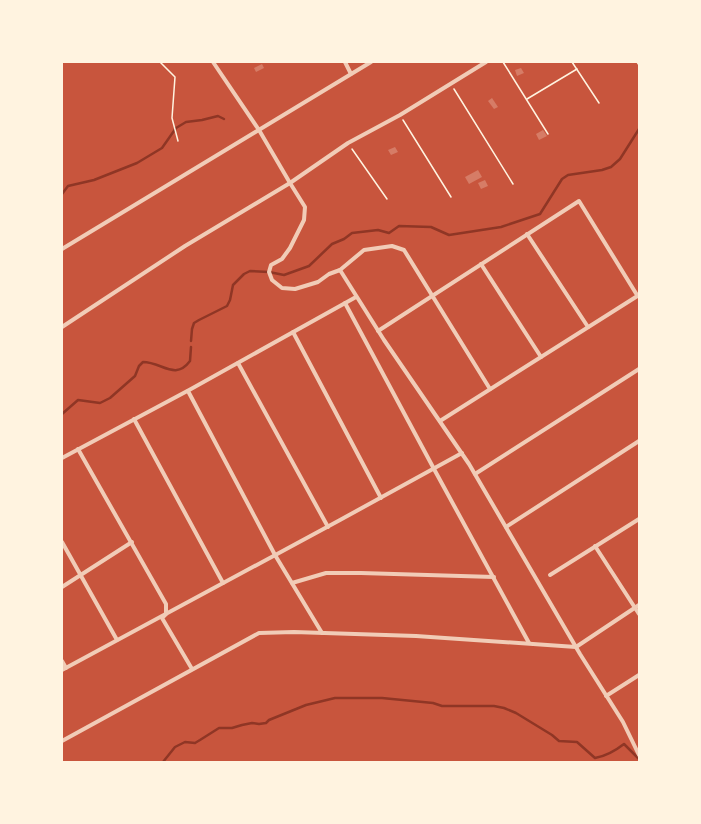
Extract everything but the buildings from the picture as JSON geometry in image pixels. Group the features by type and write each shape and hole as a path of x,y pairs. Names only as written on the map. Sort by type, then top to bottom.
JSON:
{"street":[{"path":"213,62 259,130 305,207 304,220 290,248 282,259 272,265 269,272 272,280 282,288 295,289 318,282 329,274 340,270 364,250 392,246 404,250 490,389"},
{"path":"345,62 352,74"},
{"path":"62,249 371,62"},
{"path":"62,327 185,246 290,183 348,143 400,115 486,62"},
{"path":"378,331 579,201 638,295 440,421"},
{"path":"527,234 588,326"},
{"path":"481,264 541,357"},
{"path":"340,270 378,331 475,474 576,647 623,722 639,755"},
{"path":"62,458 238,363 356,296"},
{"path":"345,303 530,643"},
{"path":"293,332 381,498"},
{"path":"238,363 328,527"},
{"path":"475,474 639,369"},
{"path":"188,390 275,555 322,633"},
{"path":"134,419 223,583"},
{"path":"506,527 639,441"},
{"path":"78,449 166,604 166,614 162,618 192,669"},
{"path":"62,661 64,669 462,453"},
{"path":"550,575 639,519"},
{"path":"62,542 117,640"},
{"path":"62,587 132,542"},
{"path":"595,546 637,606 639,614"},
{"path":"292,583 326,573 494,578"},
{"path":"62,741 258,633 294,632 416,636 576,647 637,606"},
{"path":"606,696 639,675"}],"path":[{"path":"160,62 175,77 172,118 178,141"},
{"path":"503,62 548,134"},
{"path":"572,62 599,103"},
{"path":"527,100 577,70"},
{"path":"451,84 513,184"},
{"path":"400,115 451,197"},
{"path":"348,143 387,199"}],"waterway":[{"path":"62,194 68,186 94,180 137,163 162,148 176,128 186,122 218,116 224,119"},
{"path":"191,341 194,323 227,306 230,300 233,285 244,274 250,271 269,272 284,275 309,266 332,244 344,239 352,233 378,230 389,233 399,226 431,227 449,235 501,227 540,214 562,179 568,175 602,170 611,167 620,159 639,129"},
{"path":"62,414 78,400 100,403 110,398 135,376 139,366 143,362 168,369 179,370 190,361 191,347"},
{"path":"163,762 175,747 185,742 195,743 219,728 232,728 252,723 266,723 269,720 306,705 335,698 382,698 433,703 442,706 494,706 504,708 516,713 552,735 559,741 577,742 595,758 611,753 624,744 639,759"}]}
